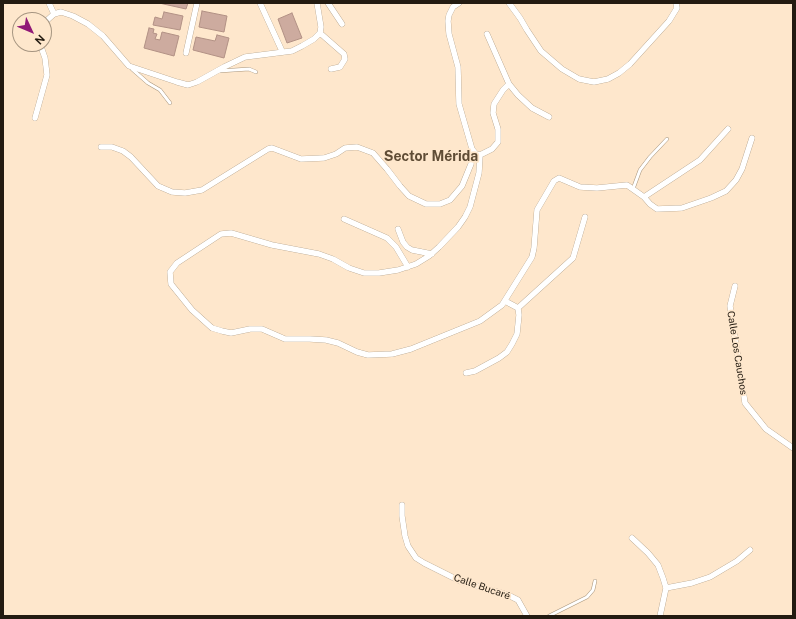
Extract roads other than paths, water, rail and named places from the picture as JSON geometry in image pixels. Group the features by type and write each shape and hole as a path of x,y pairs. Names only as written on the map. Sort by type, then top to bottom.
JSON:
{"street":[{"path":"49,3 54,14 61,12 88,24 103,36 129,66 188,85 245,58 282,51 292,51 314,39 320,33 321,27 317,3"},
{"path":"186,54 197,3"},
{"path":"260,3 282,51"},
{"path":"328,3 342,24"},
{"path":"101,147 112,147 123,151 131,157 158,186 172,192 185,194 202,190 268,149 272,148 301,159 324,158 336,154 345,148 357,147 373,153 409,196 426,204 440,204 450,200 462,186 471,164 472,149 459,104 458,67 449,34 449,15 453,7 459,3"},
{"path":"509,3 541,51 562,69 579,78 594,82 608,79 619,73 630,64 670,21 675,14 678,3"},
{"path":"320,33 344,54 345,59 340,67 331,70"},
{"path":"487,34 508,84 532,108 549,117"},
{"path":"35,118 47,75 43,52"},
{"path":"480,155 492,149 498,142 498,129 493,113 494,104 508,84"},
{"path":"644,197 700,160 728,129"},
{"path":"480,155 479,174 470,207 465,217 458,227 432,254 416,264 398,270 379,273 364,273 349,268 333,259 319,254 272,245 232,233 221,234 176,263 170,272 171,284 192,310 212,328 222,332 231,333 250,329 262,329 285,339 326,340 338,343 357,352 368,355 392,354 411,349 480,321 492,314 505,301 532,257 537,210 554,181 559,178 580,187 597,188 627,185 644,197 657,209 682,208 726,191 736,180 742,169 752,138"},
{"path":"472,149 476,154 480,155"},
{"path":"518,308 573,258 585,217"},
{"path":"344,219 387,238 396,247 408,267"},
{"path":"398,228 403,242 407,247 412,250 432,254"},
{"name":"Calle Los Cauchos","path":"736,286 730,306 745,403 766,429 793,448"},
{"path":"505,301 518,308"},
{"path":"466,374 475,371 507,352 517,334 519,315 518,308"},
{"name":"Calle Bucaré","path":"402,505 402,516 408,546 416,558 460,581 508,594 518,600 527,616"},
{"path":"632,538 658,564 666,588 660,616"},
{"path":"666,588 692,583 710,577 737,561 750,550"}],"lane":[{"path":"129,66 148,83 160,90 170,103"},
{"path":"215,72 249,69 256,72"},
{"path":"633,189 640,170 667,139"},
{"path":"549,616 587,597 593,590 595,582"}],"district":[{"name":"Sector Mérida","path":"431,157"}]}
